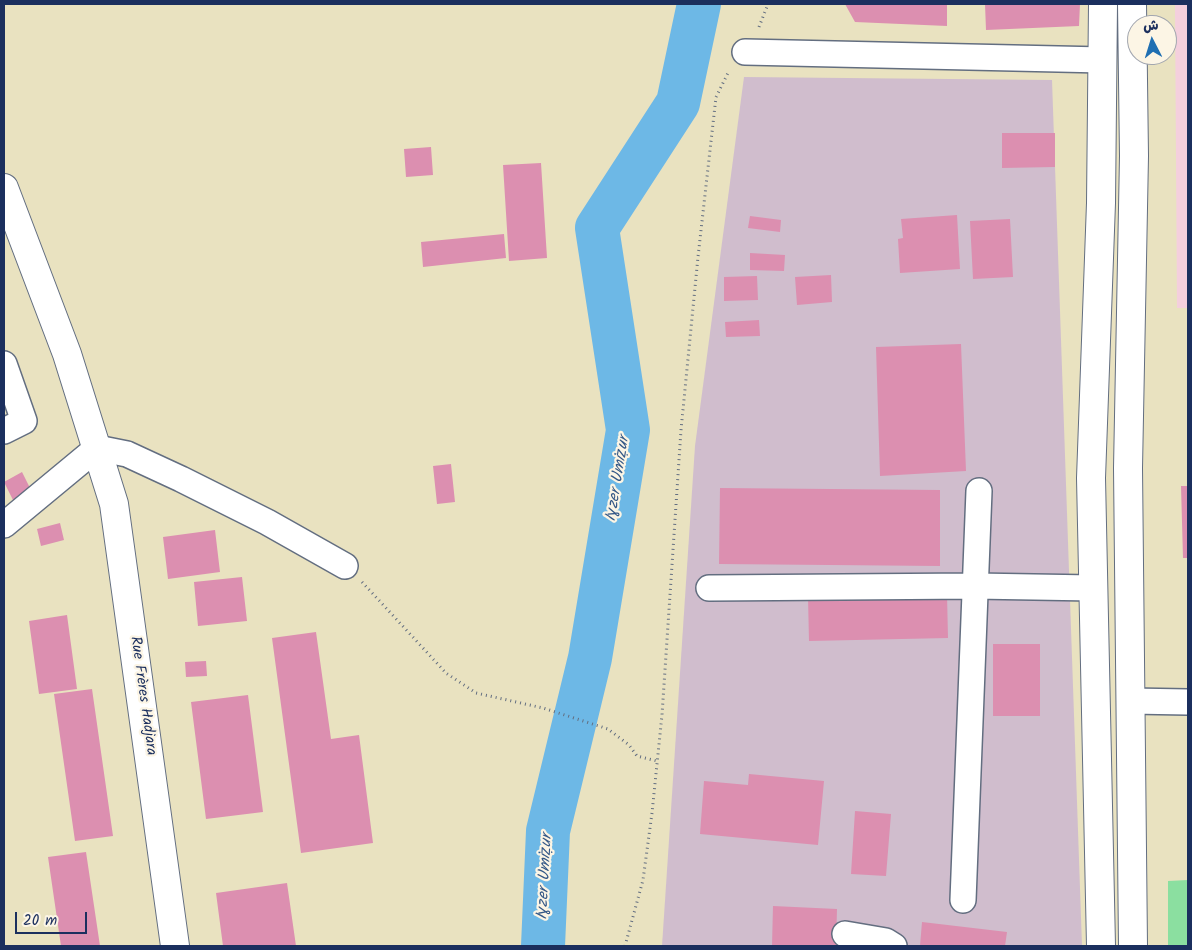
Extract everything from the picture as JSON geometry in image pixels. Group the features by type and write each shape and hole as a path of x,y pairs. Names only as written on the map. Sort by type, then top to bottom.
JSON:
{"main road":[{"path":"1101,946 1091,478 1103,60 1102,4"},
{"path":"1132,4 1134,156 1128,468 1132,946"},
{"name":"Rue Frères Hadjara","path":"4,188 67,354 114,504 175,946"},
{"path":"1097,306 1131,306"}],"street":[{"path":"745,52 1103,60"},
{"path":"4,364 24,421 4,431"},
{"path":"4,526 97,448 128,454 181,478 267,522 345,566"},
{"path":"963,900 978,492"},
{"path":"709,588 975,586 1092,588"},
{"path":"1130,701 1188,702"},
{"path":"845,934 886,941 894,946"}],"path":[{"path":"625,946 644,880 662,715 681,430 716,97 736,59 745,52 760,25 768,4"},
{"path":"345,566 446,673 476,693 543,708 608,728 629,745 637,756 657,761"}],"shaded area":[{"path":"1175,4 1188,4 1188,308 1177,308 1175,65 1177,65 1177,15 1175,15"},
{"path":"744,77 1052,80 1082,946 662,946 695,446"}],"green space":[{"path":"1188,880 1188,946 1168,946 1168,881"}],"building":[{"path":"845,4 947,4 947,26 855,22"},
{"path":"985,4 1080,4 1079,26 986,30"},
{"path":"1002,133 1055,133 1055,167 1002,168"},
{"path":"431,147 433,175 406,177 404,149"},
{"path":"541,163 547,258 509,261 503,165"},
{"path":"957,215 960,269 900,273 898,239 903,238 901,219"},
{"path":"750,216 781,220 780,232 748,228"},
{"path":"1010,219 1013,277 973,279 970,221"},
{"path":"504,234 506,258 423,267 421,242"},
{"path":"750,253 785,255 784,271 750,270"},
{"path":"831,275 832,302 797,305 795,277"},
{"path":"757,276 758,300 724,301 724,277"},
{"path":"759,320 760,336 726,337 725,322"},
{"path":"961,344 966,471 880,476 876,347"},
{"path":"451,464 455,502 437,504 433,466"},
{"path":"22,472 32,492 14,502 4,482"},
{"path":"1181,486 1188,486 1188,558 1183,558"},
{"path":"720,488 940,490 940,566 719,564"},
{"path":"60,523 64,540 41,546 37,529"},
{"path":"215,530 220,572 168,579 163,537"},
{"path":"242,577 247,621 198,626 194,582"},
{"path":"947,594 948,638 809,641 808,597"},
{"path":"67,615 77,689 39,694 29,621"},
{"path":"316,632 331,739 359,735 373,843 301,853 272,638"},
{"path":"993,644 1040,644 1040,716 993,716"},
{"path":"206,661 207,676 186,677 185,662"},
{"path":"92,689 113,836 75,841 54,694"},
{"path":"248,695 263,812 206,819 191,702"},
{"path":"749,774 824,781 818,845 700,834 704,781 748,785"},
{"path":"855,811 891,814 886,876 851,874"},
{"path":"86,852 100,946 61,946 48,857"},
{"path":"287,883 296,946 223,946 216,893"},
{"path":"773,906 837,909 836,946 772,946"},
{"path":"922,922 1007,932 1005,946 920,946"}],"waterway":[{"name":"Iɣzer Umiẓur","path":"543,946 548,831 590,658 628,430 597,228 678,103 699,4"}]}
